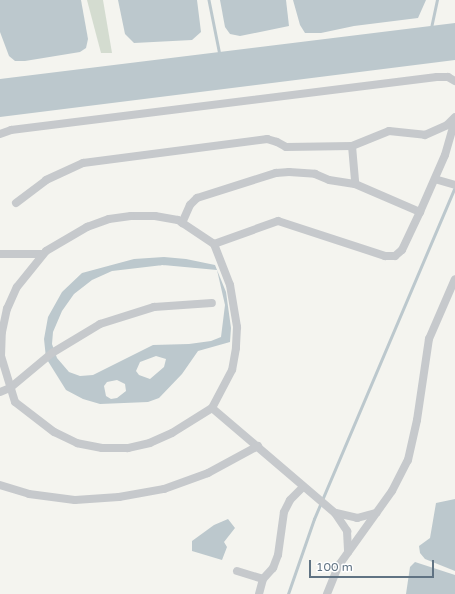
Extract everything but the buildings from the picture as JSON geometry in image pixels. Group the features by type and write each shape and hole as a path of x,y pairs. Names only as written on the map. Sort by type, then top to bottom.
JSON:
{"street":[{"path":"0,134 11,130 437,77 448,77 455,81"},
{"path":"16,203 64,170 102,160 267,140 277,142 286,147 352,146 389,131 419,136 431,133 448,125 455,116"},
{"path":"214,244 271,222 282,221 385,256 395,256 402,250 420,212 445,152 455,121"},
{"path":"431,133 442,134 446,142 445,152"},
{"path":"352,146 355,184"},
{"path":"182,222 190,205 197,198 276,173 315,174 329,180 355,184 420,212"},
{"path":"438,180 455,185"},
{"path":"155,216 182,222 214,244 230,285 237,327 236,348 232,370 212,408 172,433 150,443 128,448 102,448 77,443 54,432 15,402 1,356 2,332 7,309 17,287 42,254 65,237 109,219 155,216"},
{"path":"0,254 42,254"},
{"path":"327,594 339,565 392,490 408,460 418,420 428,339 455,280"},
{"path":"0,392 10,388 64,344 100,324 126,314 154,307 212,303"},
{"path":"212,408 258,446 303,487 335,512 347,531 348,552"},
{"path":"0,485 29,494 75,500 119,497 164,489 208,473 258,446"},
{"path":"259,594 263,579 273,568 278,555 284,512 290,500 303,487"},
{"path":"335,512 357,518 377,512"},
{"path":"237,571 263,579"}],"shaded area":[{"path":"0,0 81,0 88,39 86,48 80,52 25,61 15,61 9,56 0,32"},
{"path":"87,0 103,0 112,53 101,53"},
{"path":"118,0 197,0 201,32 192,40 134,43 125,34"},
{"path":"220,0 286,0 289,26 240,36 230,34 225,27"},
{"path":"293,0 426,0 418,18 354,26 321,33 305,33 300,25"},
{"path":"455,23 455,60 0,117 0,79"},
{"path":"164,257 186,259 215,265 226,292 231,328 230,342 198,351 182,374 159,398 148,402 100,404 83,399 66,390 46,358 44,339 48,317 62,292 82,273 134,259","holes":["163,265 217,270 225,305 221,337 211,341 189,344 153,345 93,375 80,376 69,372 57,358 52,344 53,332 62,311 74,294 92,280 112,271","156,356 166,359 164,367 150,379 139,375 136,371 140,362","117,380 125,384 126,391 117,398 111,399 106,396 104,386 107,382"]},
{"path":"455,499 455,571 425,559 420,553 419,546 430,538 436,503"},
{"path":"228,519 235,528 224,542 227,547 222,560 192,551 192,541 214,525"},
{"path":"415,562 455,575 455,594 406,594 410,567"}],"waterway":[{"path":"209,0 220,55"},
{"path":"431,28 437,0"},
{"path":"288,594 314,519 455,187"}]}
